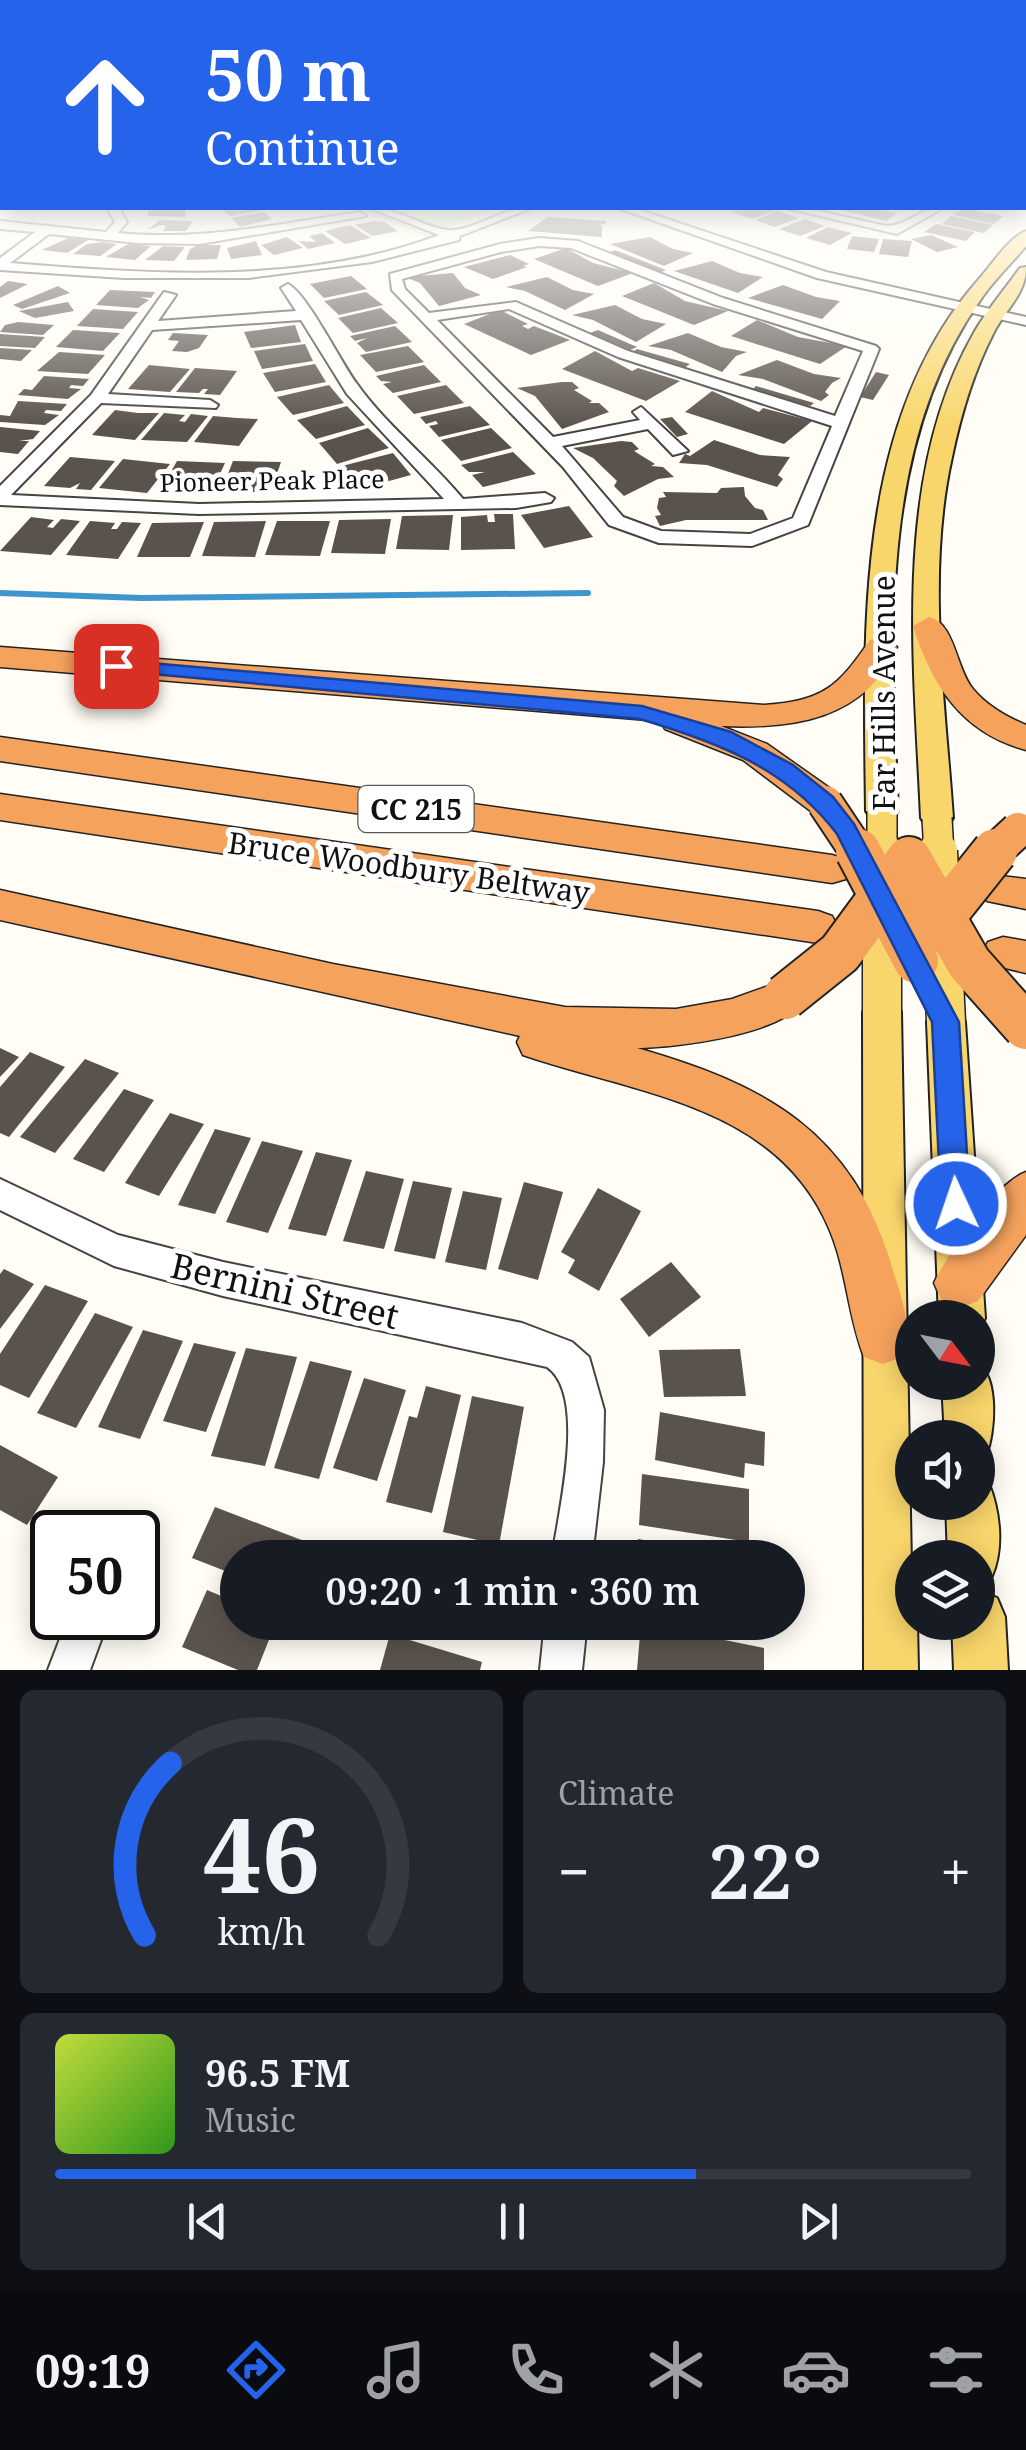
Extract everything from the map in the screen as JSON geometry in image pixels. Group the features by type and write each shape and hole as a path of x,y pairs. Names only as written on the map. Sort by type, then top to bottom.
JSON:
{"highway":[{"path":"929,626 942,668 956,694 982,716 1026,739"},
{"path":"0,658 566,703 796,712 845,694 872,664 881,646"},
{"path":"566,703 660,716 708,731 785,770 825,803 851,838 946,1022"},
{"name":"Bruce Woodbury Beltway","path":"0,749 832,868"},
{"name":"Bruce Woodbury Beltway","path":"0,806 818,927"},
{"path":"882,810 977,975 1026,1026"},
{"path":"0,904 369,989 618,1030 706,1023 784,996 833,963 938,818"},
{"path":"882,1012 942,912 991,853 1022,827"},
{"path":"369,989 518,1036 680,1079 730,1099 768,1121 824,1175 846,1210 869,1277 883,1338"},
{"path":"961,1300 1026,1195"}],"main road":[{"name":"Far Hills Avenue","path":"890,1670 883,1338 884,555 896,472 921,387 1003,272"},
{"name":"Far Hills Avenue","path":"961,1300 929,626 931,530 942,452 981,307 1026,272"},
{"path":"979,1640 981,1670"}],"street":[{"path":"82,272 225,279 285,272"},
{"path":"413,272 395,277 399,290 550,443 616,521 659,538 752,540 801,520 868,366 871,348 718,301 645,272"},
{"path":"815,272 981,307 1026,311"},
{"path":"849,272 1026,321"},
{"path":"288,288 353,391 425,464 456,502"},
{"path":"0,498 97,398 169,296"},
{"path":"243,320 244,302"},
{"path":"222,321 223,303"},
{"path":"429,317 512,305 624,354 840,423"},
{"path":"146,326 307,316"},
{"path":"97,398 210,406"},
{"path":"638,409 679,452"},
{"path":"550,443 651,423"},
{"name":"Pioneer Peak Place","path":"0,498 200,510 516,503 545,498"},
{"name":"Bernini Street","path":"0,1194 114,1250 223,1279 522,1341 553,1352 575,1368 584,1422 574,1540"},
{"path":"69,1670 81,1640"},
{"path":"562,1670 564,1640"}],"building":[{"path":"476,272 513,272 493,279"},
{"path":"565,272 633,273 598,286"},
{"path":"677,272 738,272 763,277 738,293"},
{"path":"453,273 465,288 481,295 439,306 420,283 405,277"},
{"path":"351,276 367,289 324,298 310,284"},
{"path":"547,277 573,290 594,294 565,310 525,291 506,287"},
{"path":"8,281 28,284 0,298 0,287"},
{"path":"654,283 685,301 728,311 694,325 622,296"},
{"path":"783,285 840,301 822,319 748,298"},
{"path":"58,286 70,293 22,309 13,305"},
{"path":"110,290 155,292 151,298 140,297 149,300 138,308 96,305"},
{"path":"366,292 383,305 339,315 324,301"},
{"path":"68,302 74,311 35,318 19,311"},
{"path":"615,305 642,319 666,324 636,342 593,320 572,315"},
{"path":"381,308 398,323 353,333 338,318"},
{"path":"93,309 138,312 123,329 77,326"},
{"path":"500,310 528,324 522,326 528,329 534,326 570,340 531,355 464,324"},
{"path":"757,320 798,337 847,346 820,364 731,336"},
{"path":"5,325 54,325 43,335 0,332"},
{"path":"295,325 301,342 251,348 244,332"},
{"path":"395,326 412,342 366,352 357,343 367,338 355,341 350,336"},
{"path":"73,330 120,333 103,351 56,347"},
{"path":"598,330 637,347 630,350 590,333"},
{"path":"173,333 208,335 199,348 187,352 172,351 179,341 168,340"},
{"path":"688,333 721,347 747,352 736,356 722,372 671,350 648,346"},
{"path":"0,334 45,337 35,348 0,346"},
{"path":"305,344 313,361 262,369 254,351"},
{"path":"408,346 424,362 376,372 360,355"},
{"path":"0,348 32,350 21,361 0,359"},
{"path":"637,349 690,364 684,368 631,353"},
{"path":"595,351 632,371 638,368 680,381 646,401 562,369"},
{"path":"59,352 105,355 88,374 37,371"},
{"path":"777,360 814,374 841,378 832,383 825,392 829,395 821,401 763,379 738,375"},
{"path":"315,364 326,382 275,392 263,373"},
{"path":"149,365 190,369 170,392 128,389"},
{"path":"424,365 441,382 393,393 383,384 392,382 376,376"},
{"path":"195,368 237,371 220,395 204,394 208,389 199,393 176,392"},
{"path":"876,372 889,375 873,400 860,397"},
{"path":"44,376 89,379 83,386 71,385 69,388 81,389 68,399 18,395 24,389 32,390"},
{"path":"572,382 579,388 574,390 592,401 589,403 599,403 609,412 562,429 535,396 517,388"},
{"path":"329,385 344,403 293,415 277,397"},
{"path":"446,385 464,403 414,414 397,396"},
{"path":"756,386 814,403 810,406 752,390"},
{"path":"712,391 759,412 763,408 812,421 784,444 685,412"},
{"path":"18,401 67,404 61,411 46,410 44,413 59,415 45,425 0,422 0,415 10,416"},
{"path":"347,406 365,425 316,439 297,420"},
{"path":"470,406 490,425 439,437 429,426 438,424 436,421 426,424 420,417"},
{"path":"115,410 159,413 135,440 92,435"},
{"path":"164,413 185,415 179,421 185,422 191,414 208,416 187,442 141,440"},
{"path":"213,416 258,419 239,446 194,442"},
{"path":"672,417 688,434 677,437 660,419"},
{"path":"0,427 40,431 33,439 19,441 29,441 18,454 0,452"},
{"path":"368,428 389,448 337,464 319,443"},
{"path":"491,428 512,448 461,461 441,440"},
{"path":"714,440 760,455 790,457 778,475 783,479 777,487 707,465 679,463 685,454 690,456"},
{"path":"632,442 639,449 634,451 655,464 651,466 663,467 674,477 658,479 624,496 614,486 617,481 593,458 573,448"},
{"path":"513,452 536,474 483,487 472,475 485,472 469,472 461,465"},
{"path":"393,453 411,475 356,490 338,467"},
{"path":"70,457 115,461 91,490 76,489 80,483 70,488 44,486"},
{"path":"123,459 170,464 147,493 99,488"},
{"path":"177,461 225,463 211,493 160,491"},
{"path":"233,461 281,462 271,492 221,492"},
{"path":"744,487 745,496 755,508 763,510 768,520 686,520 660,526 655,516 661,515 657,508 659,498 666,497 663,492 717,493 721,488"},
{"path":"569,506 593,537 544,548 521,515"},
{"path":"494,514 513,514 515,549 461,550 461,517 487,515 488,522 495,522"},
{"path":"453,515 449,550 396,549 402,516"},
{"path":"31,517 54,520 47,527 53,528 61,519 80,521 51,555 0,551"},
{"path":"391,519 385,554 331,553 339,520"},
{"path":"90,521 115,523 111,529 117,529 122,522 141,523 118,559 66,555"},
{"path":"266,521 255,557 202,556 214,522"},
{"path":"277,521 330,521 320,556 265,555"},
{"path":"204,522 190,557 137,557 152,523"},
{"path":"0,1048 19,1057 0,1077"},
{"path":"30,1052 65,1067 9,1137 0,1133 0,1087"},
{"path":"85,1059 119,1073 55,1153 20,1137"},
{"path":"124,1089 154,1100 104,1172 73,1159"},
{"path":"170,1113 204,1124 159,1196 125,1183"},
{"path":"215,1129 251,1138 215,1214 178,1205"},
{"path":"262,1141 303,1151 268,1233 226,1222"},
{"path":"316,1152 352,1160 326,1236 288,1229"},
{"path":"366,1171 404,1179 384,1249 343,1241"},
{"path":"413,1181 452,1188 435,1259 394,1251"},
{"path":"524,1182 563,1192 538,1280 498,1269"},
{"path":"598,1188 641,1211 599,1291 568,1273 575,1260 561,1252"},
{"path":"463,1191 502,1198 486,1270 445,1262"},
{"path":"671,1262 701,1297 649,1337 620,1299"},
{"path":"4,1269 34,1284 0,1329 0,1274"},
{"path":"45,1285 88,1301 29,1398 0,1385 0,1354"},
{"path":"95,1313 133,1327 76,1428 37,1413"},
{"path":"143,1330 183,1341 140,1439 98,1427"},
{"path":"194,1343 236,1352 206,1432 163,1421"},
{"path":"246,1348 297,1357 265,1466 211,1456"},
{"path":"740,1349 746,1396 664,1397 659,1350"},
{"path":"310,1361 352,1371 319,1479 274,1468"},
{"path":"364,1378 406,1390 377,1481 333,1468"},
{"path":"426,1386 461,1395 432,1513 386,1502 409,1416 417,1418"},
{"path":"472,1396 524,1407 500,1540 477,1540 443,1532"},
{"path":"660,1412 765,1432 764,1466 745,1463 744,1478 655,1460"},
{"path":"0,1445 58,1477 37,1510 30,1510 27,1525 0,1510"},
{"path":"642,1474 749,1489 749,1540 639,1525"},
{"path":"215,1507 302,1540 220,1540 220,1569 192,1558"},
{"path":"207,1590 220,1595 220,1640 269,1640 257,1670 238,1670 182,1647"},
{"path":"388,1640 410,1640 482,1662 480,1670 380,1670"},
{"path":"640,1640 725,1640 764,1648 764,1670 637,1670"}],"waterway":[{"path":"0,593 141,598 588,593"}],"route":[{"path":"116,666 566,703 642,713 677,720 724,737 785,770 825,803 846,830 946,1022 956,1204"}]}
